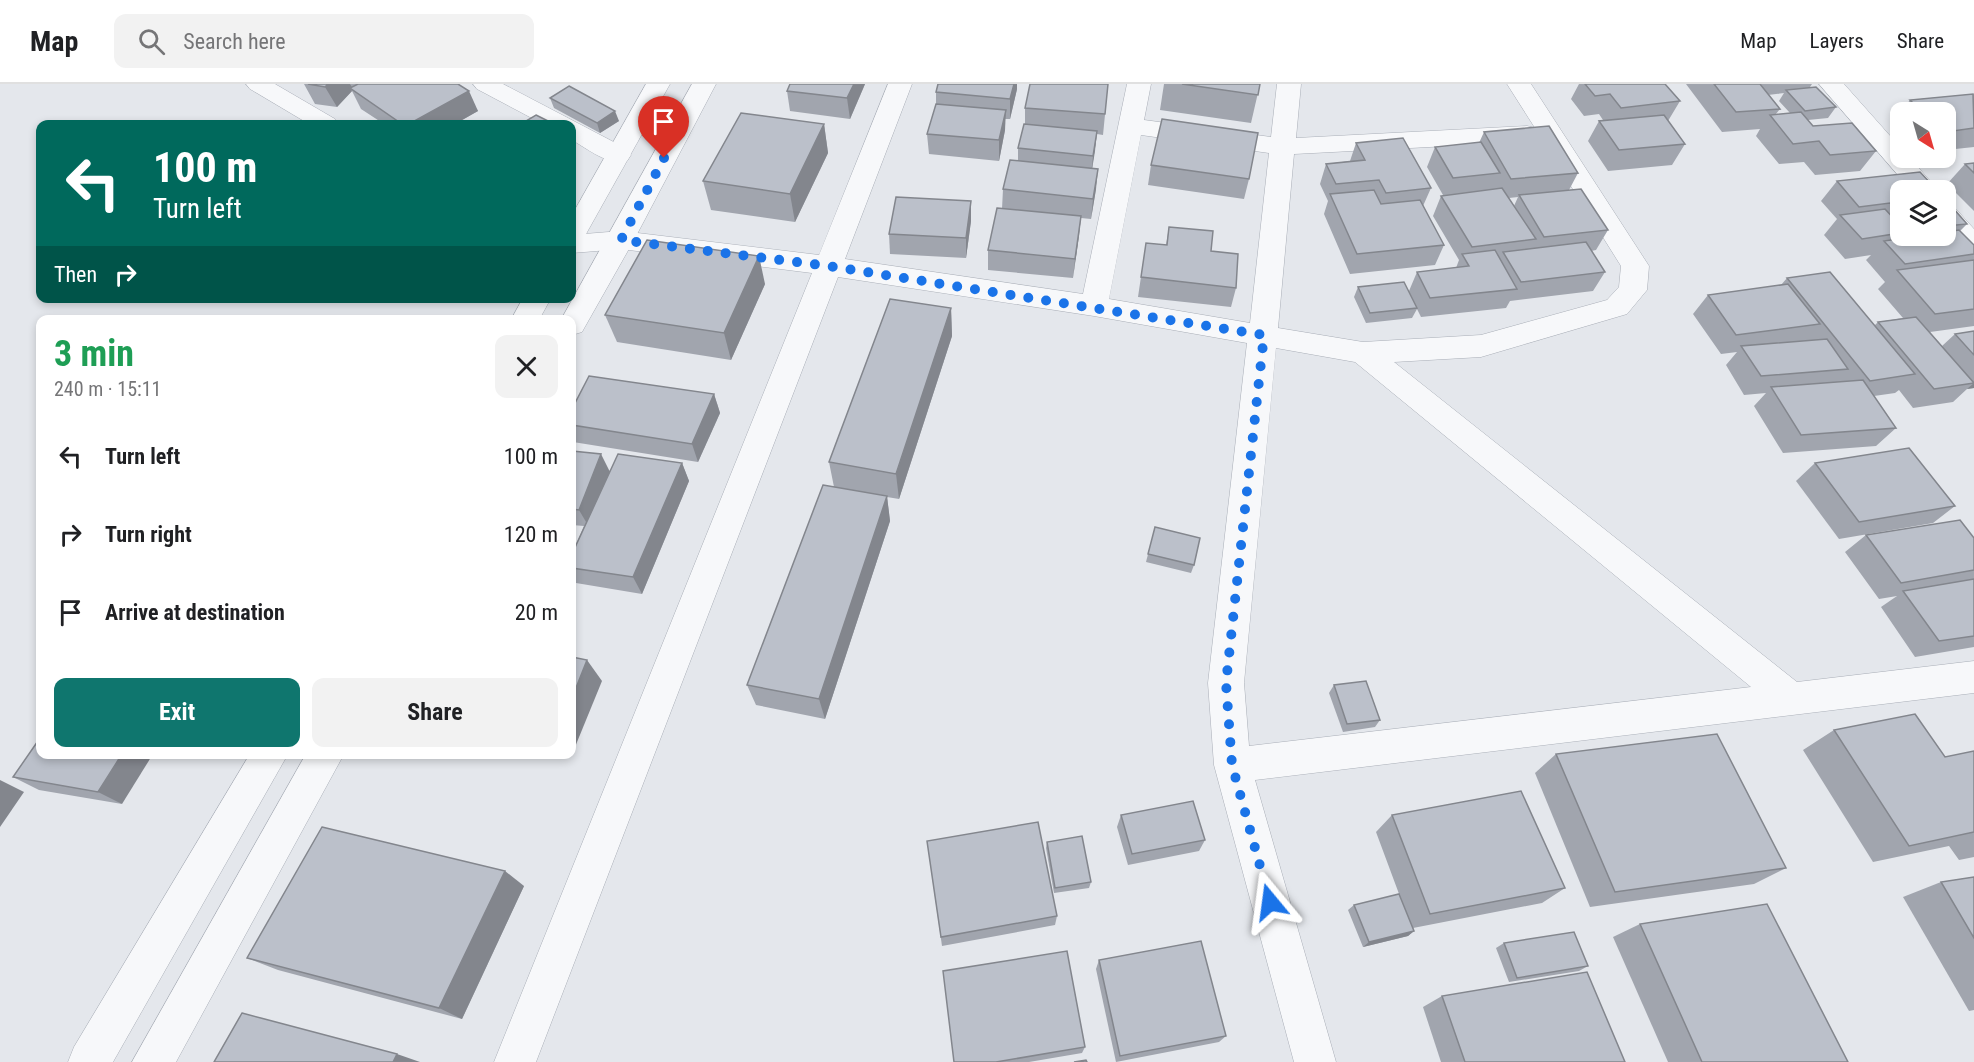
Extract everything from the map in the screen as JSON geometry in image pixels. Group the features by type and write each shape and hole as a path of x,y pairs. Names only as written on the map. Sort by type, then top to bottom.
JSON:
{"street":[{"path":"258,84 319,120"},
{"path":"290,103 308,84"},
{"path":"485,84 553,120"},
{"path":"576,230 658,84"},
{"path":"576,318 621,240 704,84"},
{"path":"515,1062 900,84"},
{"path":"1094,306 1139,84"},
{"path":"1289,84 1226,683 1232,765 1315,1062"},
{"path":"576,244 621,240 828,266 1094,306 1363,353 1480,346 1617,307 1633,290 1635,266 1519,84"},
{"path":"1831,84 1916,180"},
{"path":"1130,126 1283,147 1549,132"},
{"path":"576,132 618,155"},
{"path":"1956,225 1974,246"},
{"path":"1363,353 1792,699"},
{"path":"1232,765 1974,677"},
{"path":"89,1062 267,759"},
{"path":"153,1062 323,759"}],"building":[{"path":"308,84 328,84 325,87"},
{"path":"358,84 458,84 469,91 416,120 396,120 350,88"},
{"path":"790,84 854,84 847,98 787,91"},
{"path":"938,84 1014,84 1010,99 936,92"},
{"path":"1030,84 1108,84 1105,114 1025,108"},
{"path":"1182,84 1260,84 1258,95"},
{"path":"1585,84 1665,84 1680,101 1621,108 1610,94 1595,96"},
{"path":"1714,84 1760,84 1780,109 1736,112"},
{"path":"569,86 615,111 597,123 550,98"},
{"path":"1816,87 1836,107 1805,111 1786,90"},
{"path":"1973,94 1974,128 1956,131 1956,102 1912,102 1910,100"},
{"path":"936,104 1006,110 999,140 927,134"},
{"path":"1801,112 1813,126 1852,123 1876,151 1830,155 1819,141 1793,144 1770,115"},
{"path":"741,113 824,124 790,194 703,181"},
{"path":"536,115 546,120 528,120"},
{"path":"1664,115 1685,144 1619,150 1599,121"},
{"path":"1162,119 1258,133 1249,179 1151,165"},
{"path":"1024,124 1097,131 1093,156 1018,148"},
{"path":"1549,126 1578,173 1511,179 1484,132"},
{"path":"1403,138 1431,188 1386,193 1379,180 1336,184 1326,164 1365,160 1356,143"},
{"path":"1481,142 1500,173 1453,178 1435,147"},
{"path":"1010,160 1098,169 1093,199 1003,189"},
{"path":"1974,163 1974,173 1965,164"},
{"path":"1920,172 1928,180 1890,180 1890,203 1859,207 1837,181"},
{"path":"1502,188 1536,239 1472,247 1441,196"},
{"path":"1581,189 1608,230 1544,237 1519,195"},
{"path":"1374,190 1381,204 1420,200 1444,245 1357,254 1330,194"},
{"path":"896,197 971,201 966,238 889,234"},
{"path":"997,208 1081,216 1075,259 988,250"},
{"path":"1885,209 1890,214 1890,235 1862,239 1840,215"},
{"path":"1956,211 1967,224 1956,225"},
{"path":"1169,227 1213,231 1211,251 1238,254 1236,288 1141,277 1146,243 1167,245"},
{"path":"1956,230 1959,230 1974,245 1974,254 1905,264 1884,241 1890,240 1890,246 1956,246"},
{"path":"647,240 759,256 724,333 605,315"},
{"path":"1586,242 1605,272 1521,282 1503,252"},
{"path":"1495,250 1517,289 1430,298 1417,272 1469,266 1462,254"},
{"path":"1974,260 1974,309 1935,314 1897,270"},
{"path":"1830,272 1915,374 1870,381 1787,278"},
{"path":"1404,282 1417,308 1370,313 1358,287"},
{"path":"1788,284 1820,324 1736,335 1708,295"},
{"path":"890,299 951,308 896,474 829,462"},
{"path":"1916,317 1974,383 1934,389 1878,322"},
{"path":"1974,331 1974,355 1955,334"},
{"path":"1827,339 1848,369 1761,376 1741,346"},
{"path":"589,376 714,394 692,444 576,426 576,401"},
{"path":"1863,380 1896,428 1801,435 1771,387"},
{"path":"1909,448 1955,506 1859,522 1815,463"},
{"path":"576,451 601,454 579,510 576,510"},
{"path":"618,454 682,463 633,577 576,569 576,545"},
{"path":"823,485 887,496 819,699 747,685"},
{"path":"1960,520 1974,538 1974,570 1901,583 1866,535"},
{"path":"1155,527 1200,538 1194,565 1148,554"},
{"path":"1974,579 1974,636 1939,641 1903,591"},
{"path":"576,658 587,660 576,688"},
{"path":"1366,681 1380,720 1347,724 1334,685"},
{"path":"1915,714 1945,757 1974,751 1974,832 1909,846 1834,730"},
{"path":"1717,734 1786,868 1615,892 1556,754"},
{"path":"36,744 36,759 119,759 98,792 13,777"},
{"path":"1521,791 1565,888 1430,914 1392,815"},
{"path":"1193,801 1205,840 1132,854 1121,815"},
{"path":"1038,822 1057,916 941,937 927,841"},
{"path":"322,827 505,871 439,1008 247,958"},
{"path":"1082,836 1091,882 1055,888 1047,842"},
{"path":"1974,877 1974,938 1941,882"},
{"path":"1399,894 1414,931 1369,942 1354,905"},
{"path":"1767,904 1848,1062 1702,1062 1640,924"},
{"path":"1574,932 1588,966 1517,978 1504,943"},
{"path":"1201,941 1226,1036 1120,1056 1099,960"},
{"path":"1067,951 1085,1047 996,1062 954,1062 943,971"},
{"path":"1587,972 1625,1062 1465,1062 1442,996"},
{"path":"242,1013 397,1054 393,1062 214,1062"}],"route":[{"path":"664,158 621,240 828,266 1094,306 1264,335 1226,683 1232,765 1270,902"}]}
